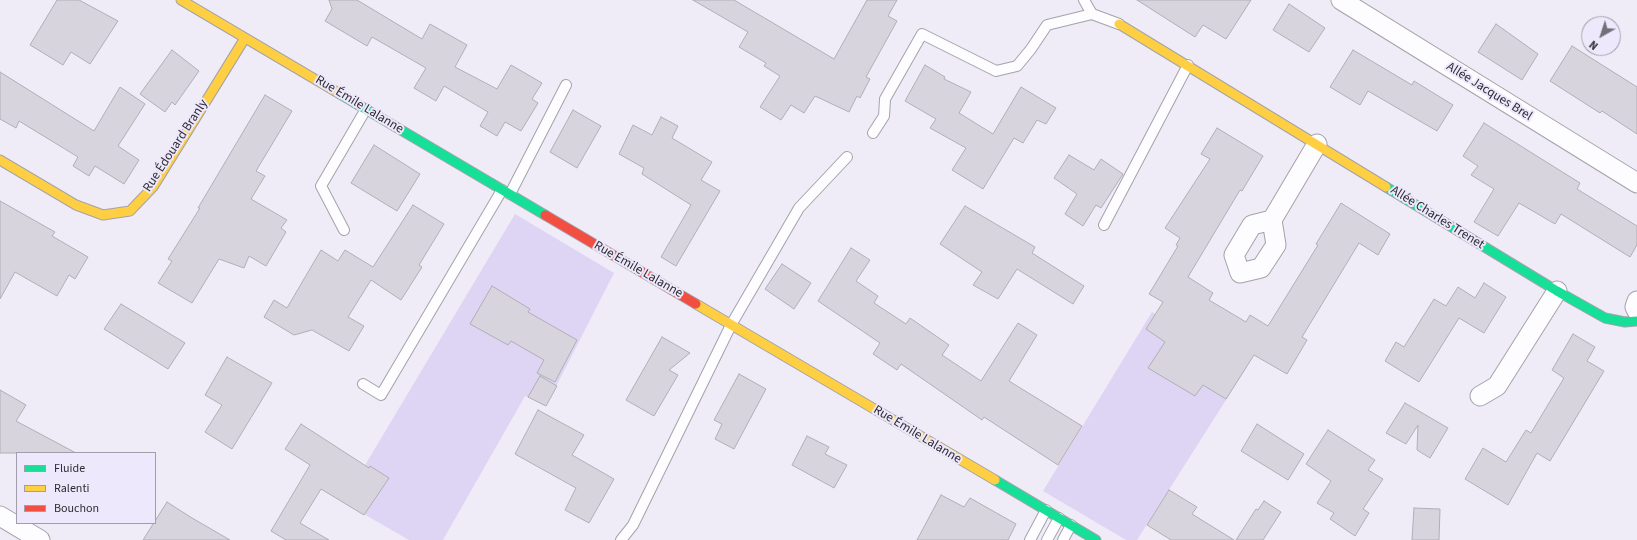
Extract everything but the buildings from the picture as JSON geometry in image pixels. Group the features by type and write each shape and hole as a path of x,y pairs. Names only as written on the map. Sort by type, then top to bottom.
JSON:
{"street":[{"name":"Rue Émile Lalanne","path":"181,0 1096,540"},
{"name":"Allée Jacques Brel","path":"1341,0 1637,184"},
{"name":"Allée Charles Trenet","path":"1119,24 1557,291 1605,318 1625,322 1637,321"},
{"name":"Rue Édouard Branly","path":"0,160 76,205 103,215 130,211 153,187 244,38"},
{"path":"1272,220 1317,144"},
{"path":"1480,396 1497,386 1557,291"},
{"path":"1637,301 1635,307 1637,311"},
{"path":"0,516 40,540"}],"lane":[{"path":"1084,0 1092,14"},
{"path":"873,133 884,116 885,99 922,34 996,71 1017,66 1047,26 1092,14 1119,24"},
{"path":"1104,226 1188,66"},
{"path":"362,384 381,395 506,192 566,85"},
{"path":"344,230 321,186 366,109"},
{"path":"621,540 633,525 731,325 799,208 847,157"},
{"path":"1030,540 1046,510"},
{"path":"1047,540 1059,518"},
{"path":"1063,540 1071,525"}],"shaded area":[{"path":"515,214 614,273 546,406 525,396 443,540 409,540 343,502"},
{"path":"1152,312 1247,367 1137,540 1126,540 1043,491"}],"traffic: fast":[{"path":"340,94 545,215"},
{"path":"1386,187 1557,291 1605,318 1625,322 1637,321"},
{"path":"995,480 1096,540"}],"traffic: slow":[{"path":"181,0 340,94"},
{"path":"1119,24 1386,187"},
{"path":"0,160 76,205 103,215 130,211 153,187 245,38"},
{"path":"696,304 995,480"}],"traffic: jam":[{"path":"545,215 696,304"}]}
